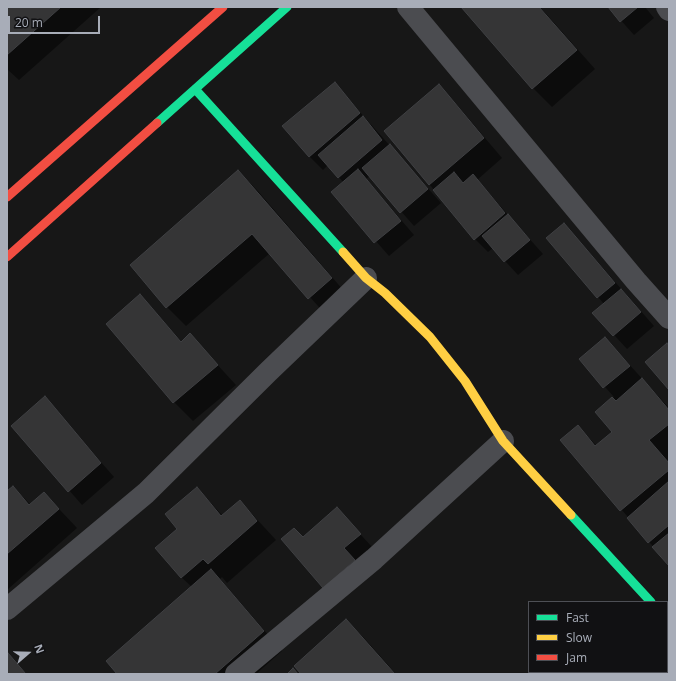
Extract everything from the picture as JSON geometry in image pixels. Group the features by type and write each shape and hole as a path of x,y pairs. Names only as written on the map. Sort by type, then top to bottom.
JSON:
{"street":[{"path":"7,197 223,7"},
{"path":"7,256 287,7"},
{"path":"408,7 636,281 669,318"},
{"path":"195,89 366,278 385,293 430,337 465,381 503,441 650,601"},
{"path":"7,609 146,494 268,372 366,278"},
{"path":"236,674 374,559 503,441"}],"building":[{"path":"7,7 61,7 7,55"},
{"path":"461,7 539,7 577,50 532,89"},
{"path":"608,7 638,7 620,22"},
{"path":"335,82 360,113 309,157 282,126"},
{"path":"439,84 484,138 429,185 384,131"},
{"path":"363,116 382,140 338,178 318,155"},
{"path":"390,144 428,189 400,213 362,168"},
{"path":"358,169 401,221 374,243 331,192"},
{"path":"238,170 332,278 308,299 252,234 166,308 130,265"},
{"path":"454,172 463,183 473,174 505,213 474,240 433,190"},
{"path":"508,214 530,240 504,262 482,236"},
{"path":"564,223 615,283 597,298 546,238"},
{"path":"621,289 641,312 613,336 592,313"},
{"path":"140,294 181,342 190,333 218,365 173,403 106,324"},
{"path":"605,337 630,366 603,388 579,359"},
{"path":"667,343 669,346 669,390 645,362"},
{"path":"642,378 669,410 669,424 649,440 669,463 669,470 620,511 560,440 578,425 595,446 612,432 595,412 612,397 616,401"},
{"path":"45,396 101,463 68,492 11,426"},
{"path":"669,481 669,525 648,543 627,518"},
{"path":"13,486 29,505 44,492 59,509 7,554 7,491"},
{"path":"197,487 221,516 240,500 257,521 208,564 203,559 181,578 155,548 177,529 165,514"},
{"path":"337,507 361,534 344,548 355,560 323,588 281,539 294,528 303,537"},
{"path":"669,533 669,566 652,547"},
{"path":"211,569 264,631 215,674 117,674 106,661"},
{"path":"346,619 395,674 301,674 294,666"},
{"path":"8,653 26,674 7,674"},
{"path":"293,668 298,674 287,674"}],"traffic: fast":[{"path":"157,123 287,7"},
{"path":"195,89 343,252"},
{"path":"571,515 650,601"}],"traffic: slow":[{"path":"343,252 366,278 385,293 430,337 465,381 503,441 571,515"}],"traffic: jam":[{"path":"7,197 223,7"},
{"path":"7,257 157,123"}]}
